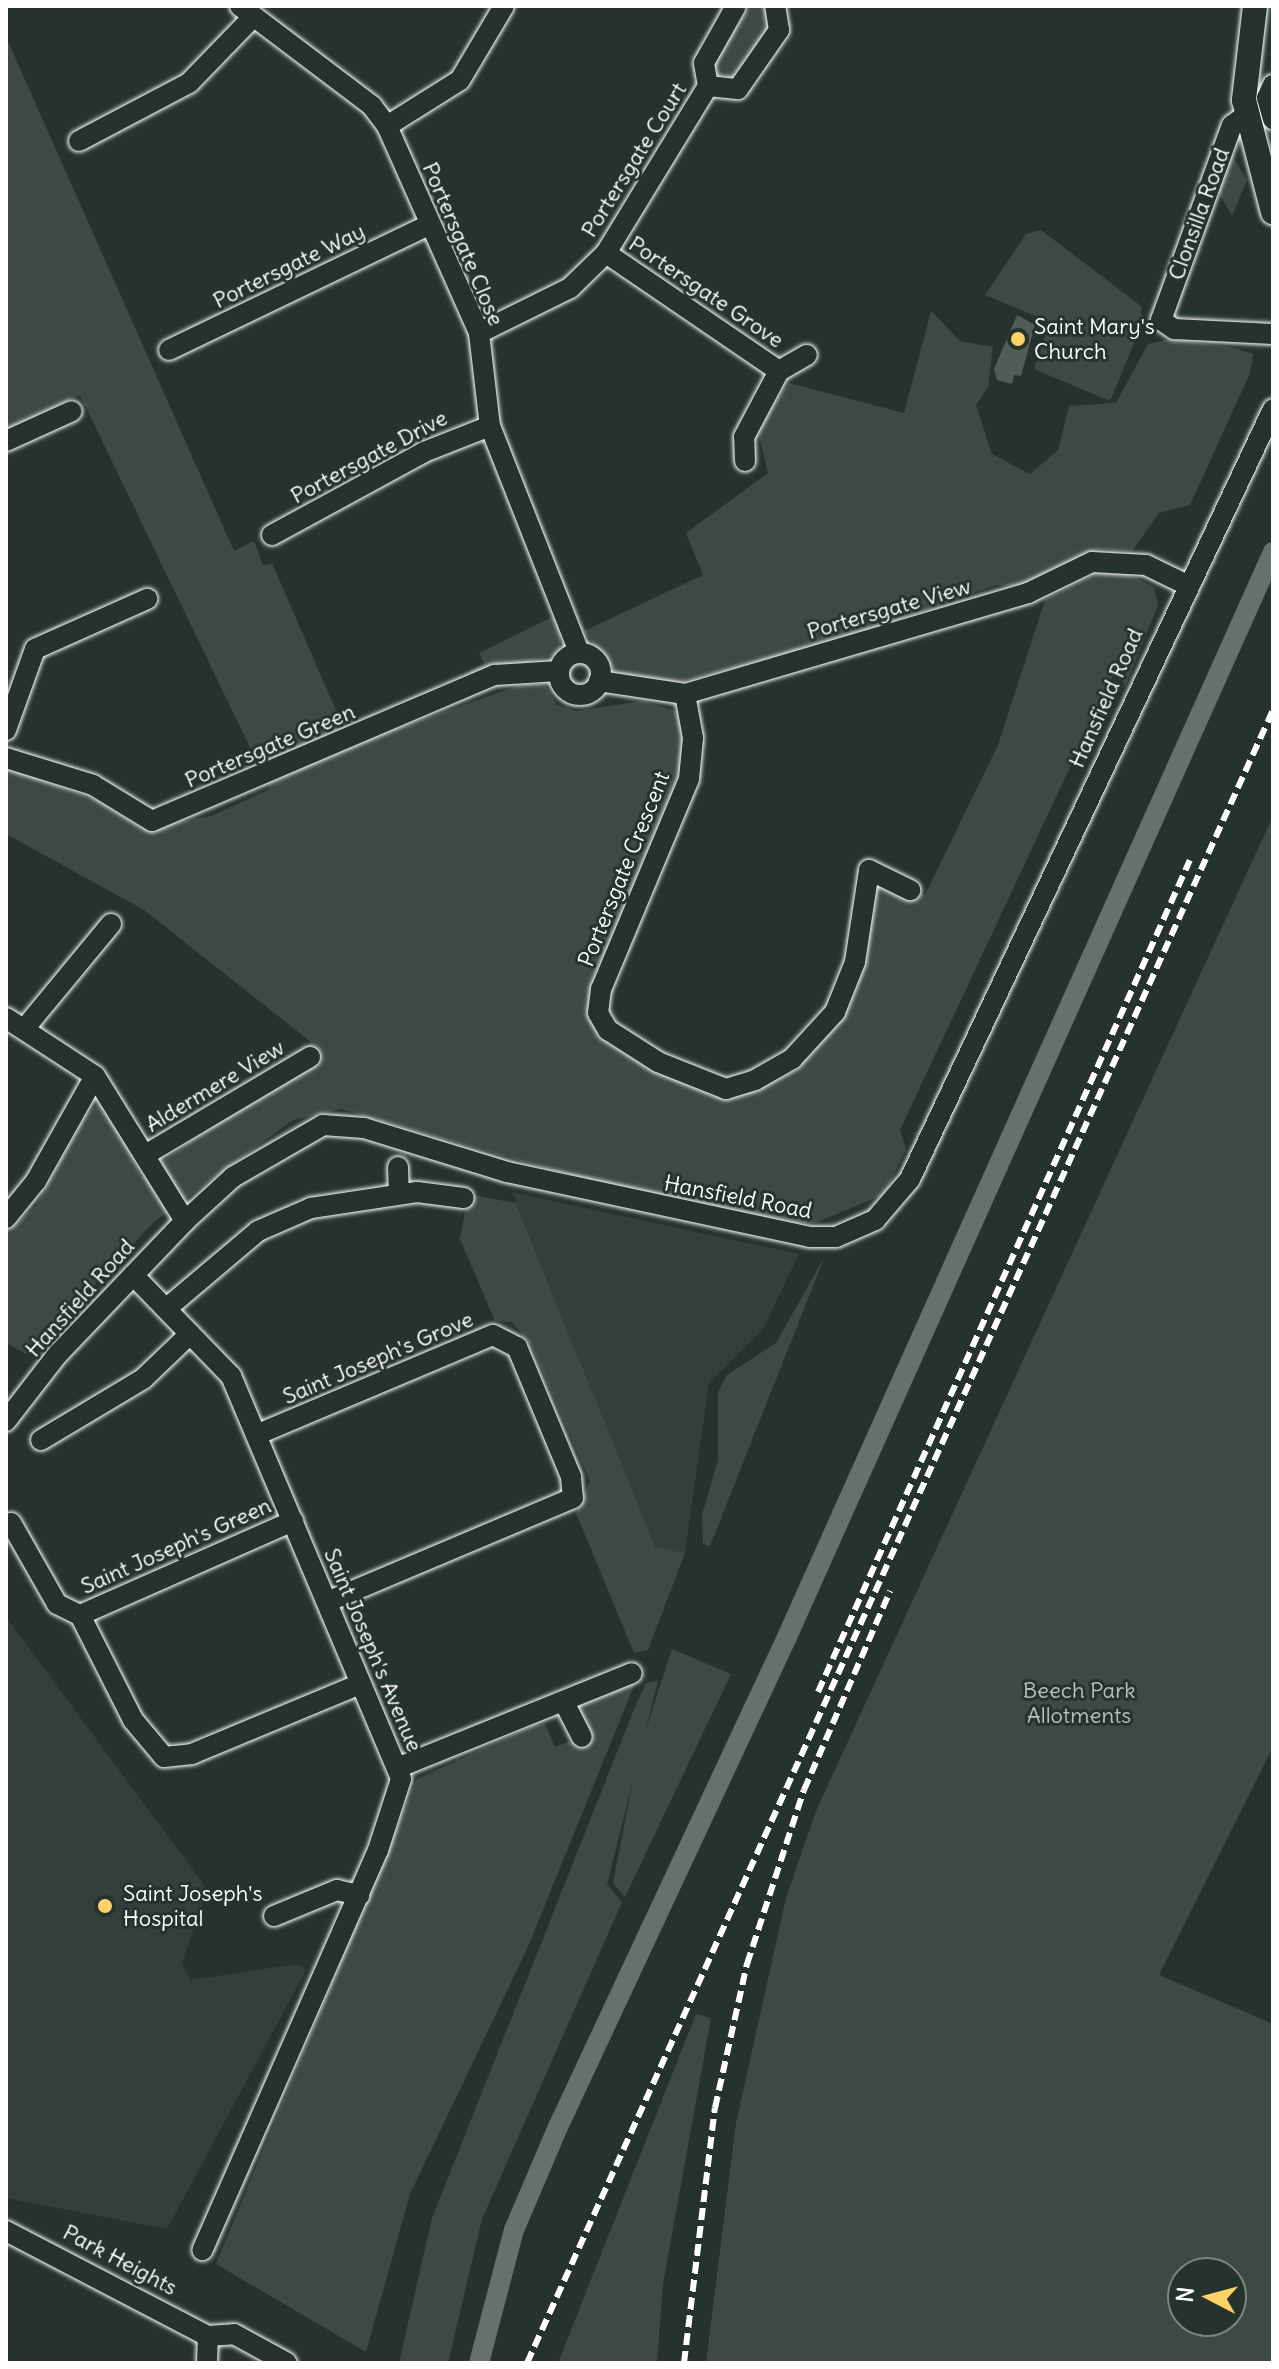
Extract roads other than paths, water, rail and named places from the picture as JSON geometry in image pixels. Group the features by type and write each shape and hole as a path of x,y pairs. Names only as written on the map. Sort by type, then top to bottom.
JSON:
{"main road":[{"name":"Clonsilla Road","path":"1255,6 1257,99 1273,212"}],"street":[{"path":"387,126 460,80 504,6"},
{"name":"Portersgate Court","path":"479,333 570,288 606,253 708,86 704,63 736,6"},
{"name":"Portersgate Court","path":"708,86 738,89 779,30 775,6"},
{"path":"79,141 189,83 247,11"},
{"name":"Portersgate Close","path":"247,11 372,106 387,126 479,333 490,426 579,652 597,663 599,681"},
{"path":"1257,99 1273,119"},
{"name":"Clonsilla Road","path":"1257,99 1232,125 1161,320 1174,329 1273,334"},
{"name":"Portersgate Way","path":"169,350 429,225"},
{"name":"Portersgate Grove","path":"606,253 779,371"},
{"name":"Portersgate Grove","path":"745,461 744,437 779,371 807,355"},
{"name":"Hansfield Road","path":"6,1421 133,1275 185,1221 233,1177 323,1125 364,1128 507,1172 809,1237 836,1237 875,1220 910,1179 1185,584 1273,409"},
{"path":"6,441 72,411"},
{"name":"Portersgate Drive","path":"272,535 424,452 490,426"},
{"name":"Portersgate View","path":"559,671 577,695 599,681 685,694 1028,593 1092,562 1146,565 1185,584"},
{"path":"6,730 35,649 147,599"},
{"path":"559,671 579,652"},
{"name":"Portersgate Green","path":"6,758 93,785 152,821 495,675 559,671"},
{"name":"Portersgate Crescent","path":"685,694 693,738 689,779 601,989 598,1013 608,1030 658,1062 726,1089 755,1080 792,1059 835,1012 855,962 869,870 910,890"},
{"path":"25,1028 111,924"},
{"path":"6,1018 95,1076 185,1221"},
{"name":"Aldermere View","path":"145,1155 310,1057"},
{"path":"6,1218 36,1181 95,1076"},
{"path":"398,1167 399,1193"},
{"path":"167,1308 258,1231 324,1205 399,1193 464,1198"},
{"name":"Saint Joseph's Avenue","path":"133,1275 231,1376 397,1768 400,1798 202,2250"},
{"path":"41,1440 59,1422 143,1379 190,1334"},
{"name":"Saint Joseph's Grove","path":"256,1435 493,1335 517,1347 571,1477 573,1498 327,1602"},
{"name":"Saint Joseph's Green","path":"80,1615 293,1521"},
{"name":"Saint Joseph's Green","path":"11,1523 57,1604 80,1615 133,1720 164,1757 192,1754 360,1684"},
{"path":"397,1768 632,1673"},
{"path":"564,1702 582,1737"},
{"path":"274,1916 337,1890 359,1895"},
{"name":"Park Heights","path":"6,2231 208,2336"},
{"path":"207,2363 208,2336 234,2334 287,2363"}],"waterway":[{"path":"479,2363 514,2230 558,2127 787,1637 1273,552"}],"railway":[{"path":"527,2363 1273,710"},
{"path":"818,1692 1190,860"},
{"path":"684,2363 715,2108 747,1964 804,1790 890,1591"}],"place":[{"name":"Saint Mary's Church","path":"1018,339"},
{"name":"Saint Joseph's Hospital","path":"105,1906"}],"park label":[{"name":"Beech Park Allotments","path":"1079,1702"}]}
